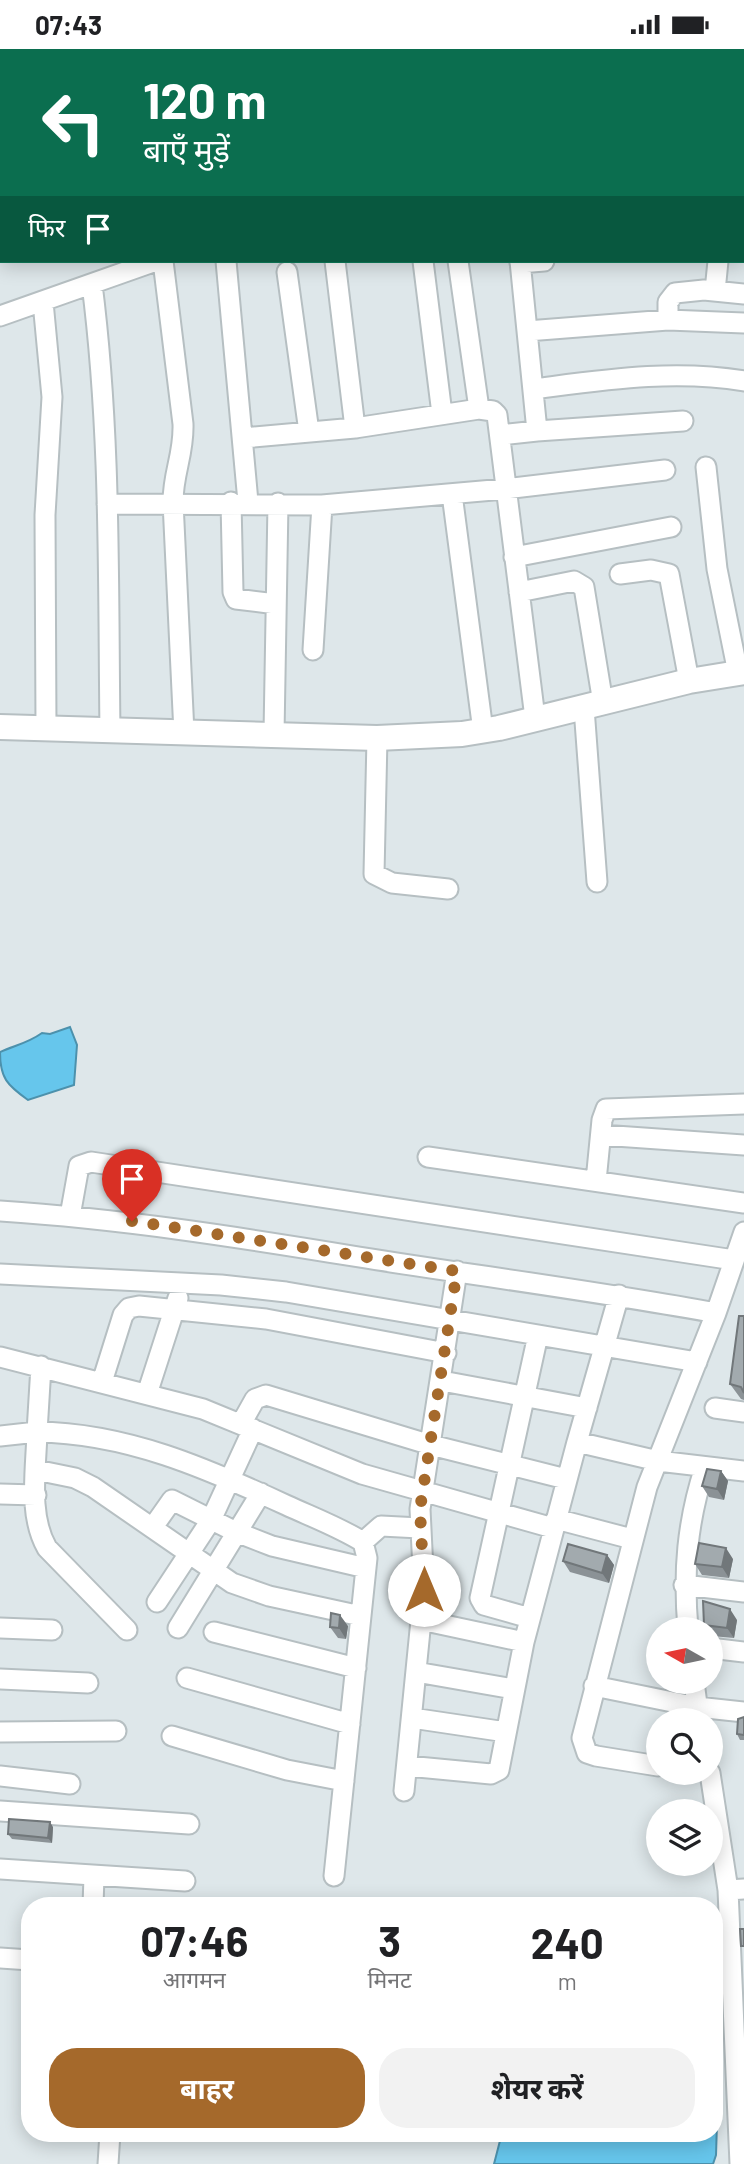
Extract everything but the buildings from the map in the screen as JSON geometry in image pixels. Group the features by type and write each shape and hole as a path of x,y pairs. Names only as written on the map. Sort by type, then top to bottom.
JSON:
{"street":[{"path":"0,316 150,263"},
{"path":"163,263 183,424 184,450 173,481 173,502 184,733"},
{"path":"226,263 243,438 233,592 236,599 243,601 276,604"},
{"path":"335,263 355,428"},
{"path":"423,263 442,414"},
{"path":"458,263 479,409"},
{"path":"520,263 537,432"},
{"path":"715,291 718,263"},
{"path":"286,272 309,432"},
{"path":"92,284 104,392 110,732"},
{"path":"668,320 668,302 675,293 715,291 744,294"},
{"path":"43,302 52,397 46,515 47,728"},
{"path":"527,331 668,320 744,323"},
{"path":"533,389 646,376 690,374 744,381"},
{"path":"243,438 355,428 479,409 493,411 497,415 500,435 536,718"},
{"path":"500,435 683,421"},
{"path":"0,727 377,738 483,731 689,681 741,673 715,557 706,467"},
{"path":"107,504 240,502 322,505 505,489 665,470"},
{"path":"452,494 483,731"},
{"path":"274,734 278,503"},
{"path":"313,650 322,505"},
{"path":"514,557 671,527"},
{"path":"620,574 651,570 669,574 689,681"},
{"path":"519,592 574,581 584,587 594,705 597,881"},
{"path":"377,738 374,874 392,883 448,889"},
{"path":"596,1181 603,1114 612,1107 744,1104"},
{"path":"601,1135 744,1145"},
{"path":"428,1157 744,1203"},
{"path":"70,1216 75,1173 79,1166 91,1162 734,1260"},
{"path":"0,1211 212,1232 618,1294 716,1313"},
{"path":"687,1617 684,1584 687,1536 684,1464 697,1362 744,1232"},
{"path":"404,1791 425,1566 420,1528 423,1492 457,1271"},
{"path":"0,1274 183,1282 286,1292 450,1322 604,1344 697,1362"},
{"path":"148,1394 183,1282"},
{"path":"407,1766 496,1773 530,1618 618,1294"},
{"path":"102,1382 124,1315 129,1308 139,1306 333,1329 446,1353"},
{"path":"530,1618 481,1602 497,1513 538,1335"},
{"path":"0,1357 203,1409 362,1474 423,1492 497,1513 632,1539"},
{"path":"41,1366 36,1470 40,1535 47,1548 127,1630"},
{"path":"442,1381 587,1408"},
{"path":"157,1602 211,1520 231,1480 255,1399 267,1395 431,1445 566,1479"},
{"path":"715,1408 744,1412"},
{"path":"0,1436 37,1432 72,1433 110,1439 157,1452 261,1493 363,1542 367,1549 366,1568 334,1876"},
{"path":"577,1442 684,1464 744,1471"},
{"path":"646,1764 587,1753 582,1738 647,1487 684,1464"},
{"path":"36,1470 75,1478 153,1527 211,1572 250,1591 361,1616"},
{"path":"178,1628 261,1493"},
{"path":"0,1494 36,1495"},
{"path":"153,1527 172,1500 236,1532 272,1546 366,1568"},
{"path":"363,1542 381,1526 420,1528"},
{"path":"684,1584 744,1592"},
{"path":"421,1620 524,1642"},
{"path":"0,1628 52,1630"},
{"path":"214,1632 356,1668"},
{"path":"723,1650 744,1652"},
{"path":"416,1672 514,1689"},
{"path":"187,1678 350,1724"},
{"path":"0,1679 88,1683"},
{"path":"594,1686 676,1708"},
{"path":"723,1713 744,1712"},
{"path":"412,1718 506,1732"},
{"path":"0,1732 116,1731"},
{"path":"172,1736 287,1770 344,1781"},
{"path":"0,1776 70,1784"},
{"path":"710,1785 736,1890 740,2164"},
{"path":"0,1811 189,1824"},
{"path":"0,1869 185,1881"},
{"path":"93,1897 94,1876"},
{"path":"0,1958 21,1959"},
{"path":"108,2164 109,2142"}],"water":[{"path":"70,1027 77,1045 74,1085 28,1100 15,1090 3,1075 0,1052 42,1033 50,1034"},
{"path":"500,2142 716,2142 713,2164 494,2164"}],"route":[{"path":"132,1221 457,1271 420,1509 425,1566 424,1590"}]}
